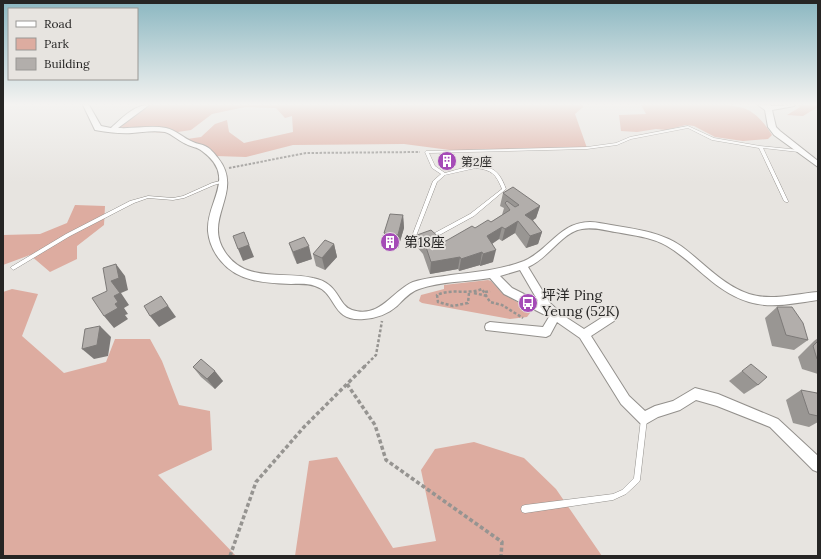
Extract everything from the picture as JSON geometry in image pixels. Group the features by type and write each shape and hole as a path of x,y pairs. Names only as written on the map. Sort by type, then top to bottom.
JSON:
{"street":[{"path":"169,131 193,145 202,147 217,162 224,181 222,194 213,216 212,225 215,243 229,265 243,273 256,277 306,280 318,283 331,291 342,310 348,313 363,315 384,311 393,305 407,290 417,285 493,274 522,265 531,261 566,232 580,225 592,225 657,237 676,247 716,280 732,291 749,298 775,301 818,296"},
{"path":"775,131 818,165"},
{"path":"522,265 543,301 555,315"},
{"path":"493,274 508,291 555,315 577,332 584,335 625,400 644,419 655,412 676,406 695,394 718,400 774,423 818,465"},
{"path":"490,327 546,332 555,315"},
{"path":"584,335 610,318"}],"lane":[{"path":"444,174 435,181 414,236 414,241 417,244 472,215 504,189 500,177 490,169 476,167 444,174 433,167 427,152 587,148 616,144 630,138 666,131"},
{"path":"697,131 713,138 760,147 799,150"},
{"path":"760,147 786,201"},
{"path":"13,268 68,235 132,202 148,197 173,199 184,197 213,184 224,181"},
{"path":"525,509 613,497 624,492 637,480 644,419"}],"path":[{"path":"221,171 306,153 427,152"},
{"path":"474,293 482,289 490,302 502,305 522,317 526,321 530,330"},
{"path":"469,293 468,303 456,306 447,306 438,302 437,299 437,295 453,290 487,296"},
{"path":"485,292 490,290"},
{"path":"230,556 256,482 304,427 376,355 384,311"},
{"path":"347,384 375,425 386,460 502,542 501,556"}],"green space":[{"path":"133,131 184,131 171,133"},
{"path":"207,131 229,131 244,143 293,132 581,131 587,148 465,152 404,144 293,145 246,157 216,156 187,139 201,137"},
{"path":"704,131 769,131 772,135 768,139 743,141 715,137"},
{"path":"75,205 105,206 104,225 77,246 77,259 50,272 30,255 3,265 3,235 40,234 67,223"},
{"path":"488,280 491,281 503,294 528,308 530,313 527,317 510,319 422,303 419,301 421,295 444,289 444,285"},
{"path":"12,289 38,294 22,336 64,373 106,362 115,339 150,339 162,361 179,405 210,411 212,450 158,475 236,556 3,556 3,292"},
{"path":"474,442 524,458 556,489 602,556 295,556 309,461 337,457 393,548 436,541 421,470 435,449"}],"building":[{"path":"513,187 540,206 525,215 532,220 542,232 530,236 518,221 505,229 502,227 487,236 496,250 483,254 482,252 461,259 460,257 431,262 424,241 417,235 431,230 444,242 472,226 475,228 488,220 491,222 510,210 505,203 507,201 515,207 519,205 503,193"},
{"path":"390,214 403,215 398,235 384,233"},
{"path":"244,232 249,245 238,249 233,236"},
{"path":"304,237 309,246 293,252 289,243"},
{"path":"325,240 334,244 322,258 313,254"},
{"path":"116,264 119,278 111,281 120,293 114,296 118,302 115,304 118,308 104,316 92,298 107,291 103,268"},
{"path":"161,296 168,306 150,316 144,306"},
{"path":"777,307 792,307 803,323 808,340 786,335"},
{"path":"100,326 97,345 82,349 85,329"},
{"path":"818,341 818,359 817,359 813,346"},
{"path":"201,359 215,371 207,379 193,367"},
{"path":"751,364 767,377 758,385 742,371"},
{"path":"801,390 817,393 818,416 809,414"}],"place":[{"name":"第2座","path":"447,161"},
{"name":"第18座","path":"390,242"},
{"name":"坪洋 Ping Yeung (52K)","path":"528,303"}]}
